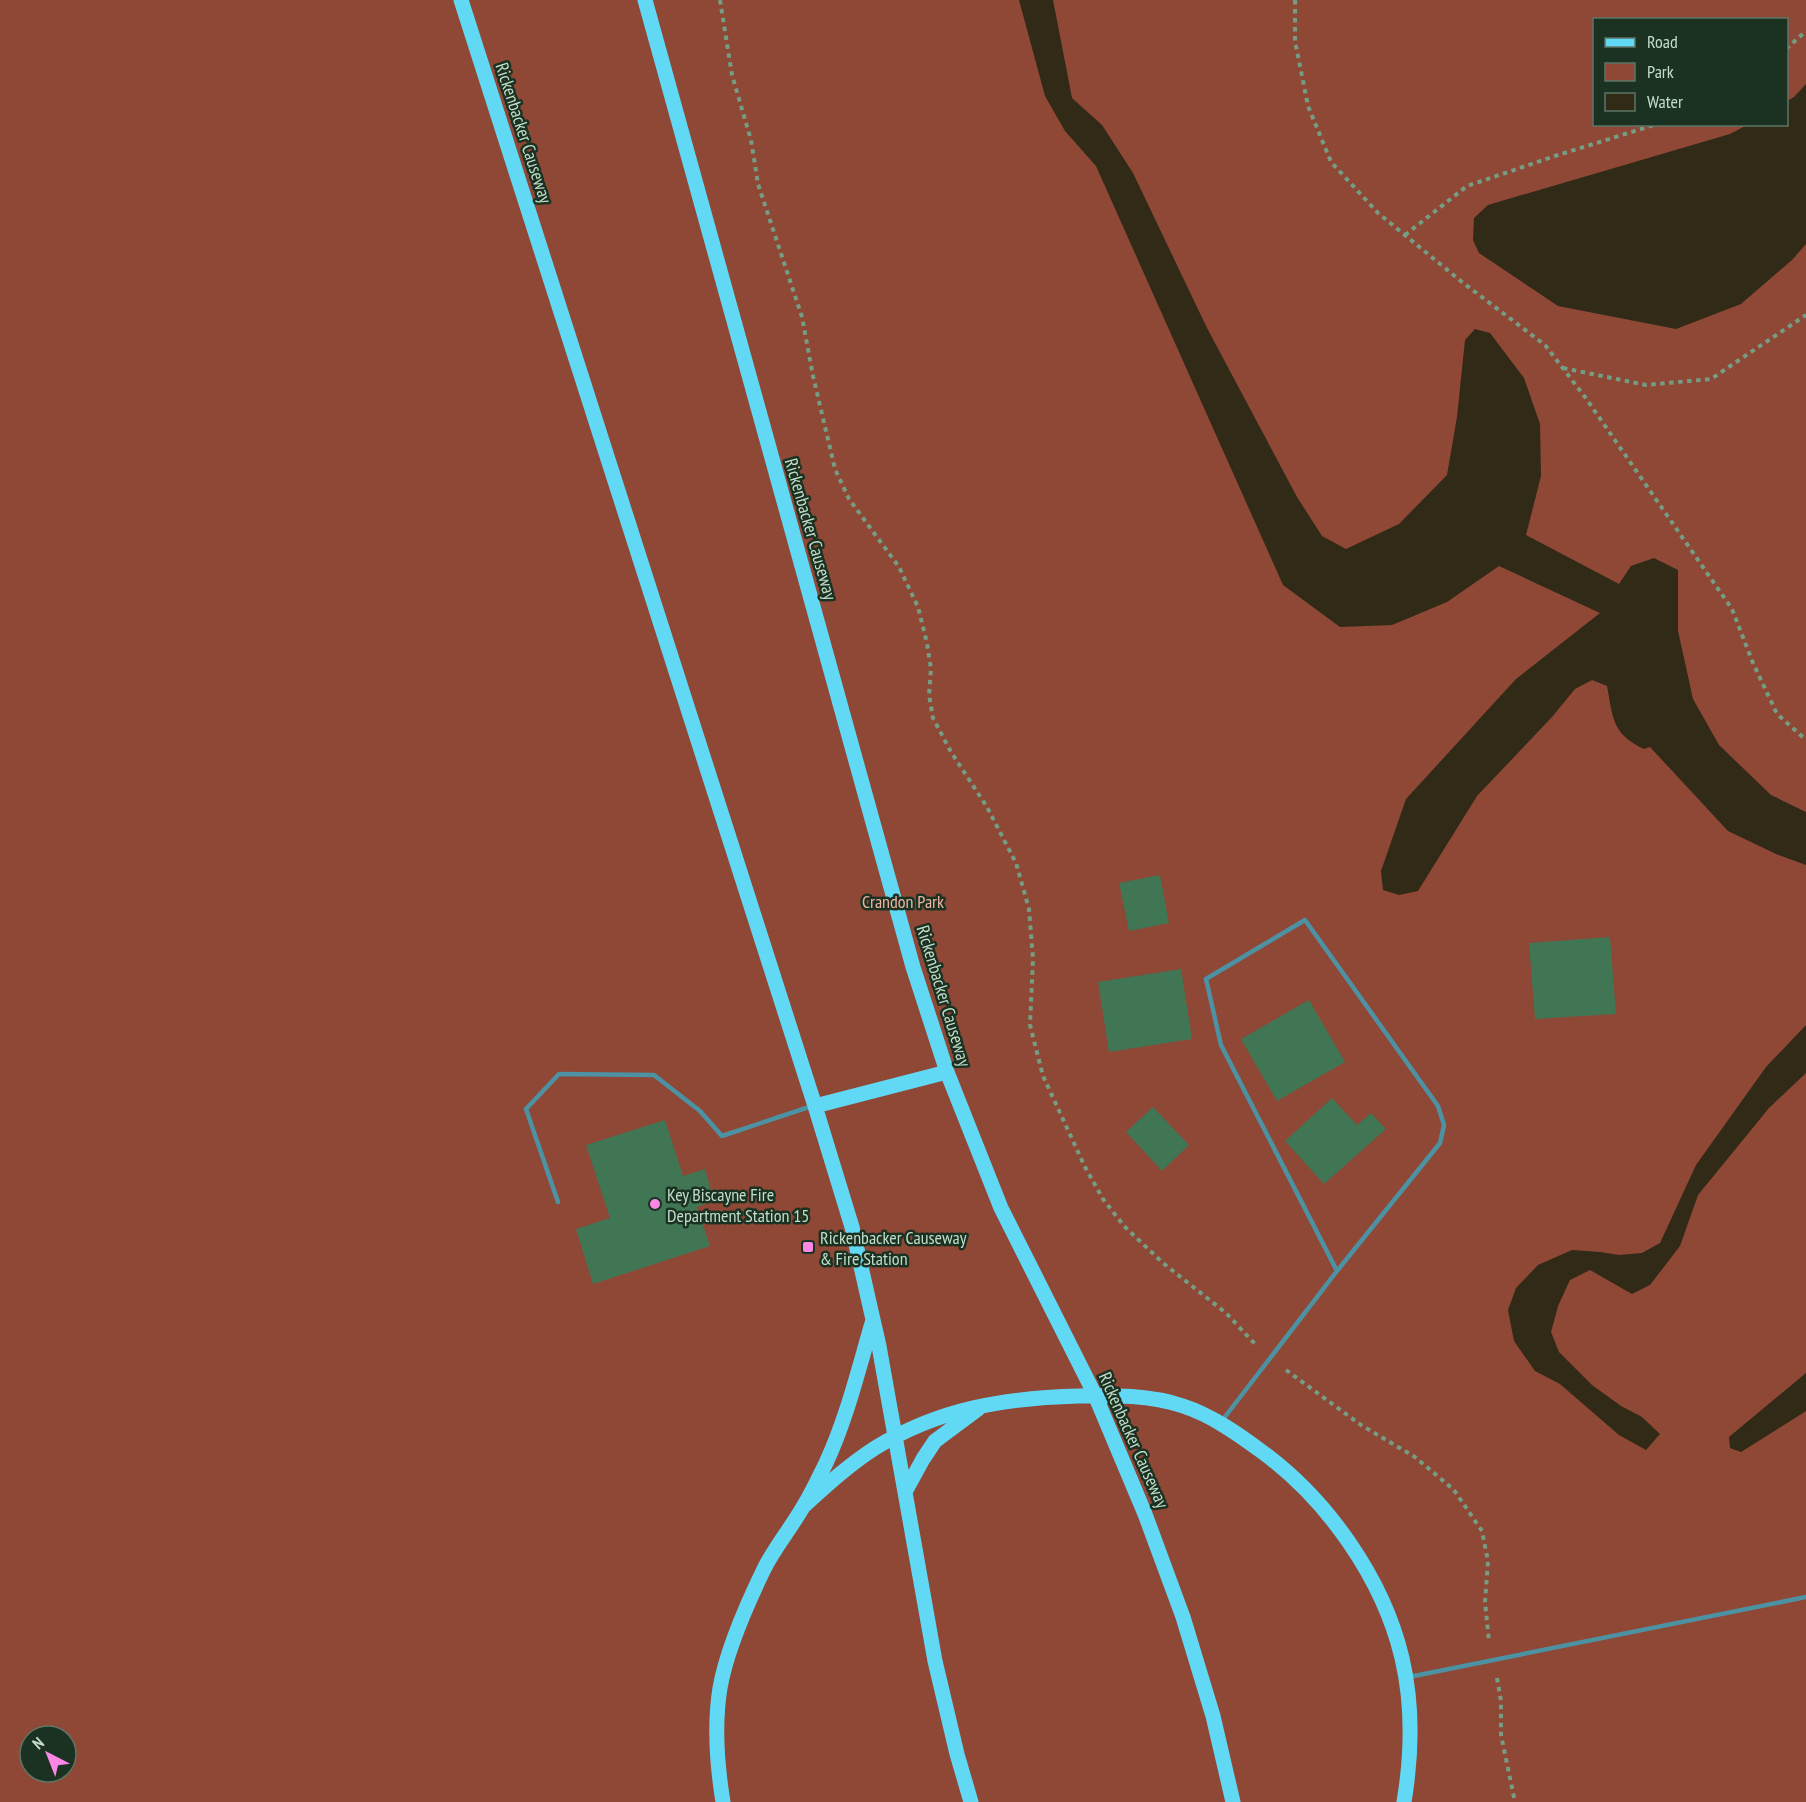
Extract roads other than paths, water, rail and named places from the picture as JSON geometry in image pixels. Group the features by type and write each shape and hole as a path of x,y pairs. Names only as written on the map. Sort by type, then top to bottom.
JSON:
{"main road":[{"name":"Rickenbacker Causeway","path":"461,0 852,1227 879,1346 935,1660 971,1802"},
{"name":"Rickenbacker Causeway","path":"645,0 913,967 947,1072 1001,1208 1095,1395 1145,1514 1183,1617 1213,1716 1233,1802"},
{"path":"815,1106 947,1072"},
{"path":"723,1802 718,1762 720,1688 737,1634 761,1576 805,1505 827,1459 849,1401 873,1320"},
{"path":"805,1505 867,1454 895,1438 945,1415 983,1405 1034,1397 1095,1395 1164,1401 1200,1412 1252,1444 1286,1471 1325,1510 1354,1549 1366,1570 1395,1632 1406,1678 1411,1742 1404,1802"},
{"path":"905,1492 936,1441 983,1405"}],"lane":[{"path":"1219,1424 1337,1271 1440,1143 1444,1125 1438,1106 1305,920 1206,979 1221,1045 1337,1271"},
{"path":"558,1202 526,1108 559,1074 654,1075 700,1111 722,1136 815,1106"},
{"path":"1406,1678 1806,1597"}],"water":[{"path":"1019,0 1053,0 1072,98 1102,125 1133,173 1207,328 1297,497 1322,536 1346,549 1399,524 1447,475 1457,417 1465,340 1475,329 1490,333 1524,378 1540,424 1541,476 1526,535 1619,584 1631,566 1654,558 1678,570 1678,631 1693,699 1719,745 1771,795 1806,812 1806,865 1776,854 1728,831 1650,747 1644,749 1620,731 1613,716 1607,686 1592,680 1575,689 1552,717 1477,796 1418,891 1399,895 1383,890 1381,871 1406,799 1516,679 1600,613 1499,566 1447,602 1392,625 1340,627 1283,585 1096,166 1065,131 1045,96"},
{"path":"1806,84 1806,244 1792,260 1741,304 1676,329 1558,306 1479,253 1473,240 1474,218 1488,205 1730,134 1745,126 1788,126 1788,100"},
{"path":"1806,1025 1806,1073 1769,1108 1698,1195 1680,1246 1650,1285 1632,1294 1590,1270 1570,1280 1558,1306 1551,1332 1559,1352 1592,1385 1621,1406 1642,1417 1660,1434 1646,1450 1619,1435 1560,1384 1535,1371 1514,1341 1508,1310 1516,1288 1538,1265 1572,1250 1619,1255 1642,1253 1660,1243 1696,1165 1766,1067"},
{"path":"1806,1373 1806,1411 1741,1452 1730,1448 1729,1437"}],"place":[{"name":"Key Biscayne Fire Department Station 15","path":"655,1204"},
{"name":"Rickenbacker Causeway & Fire Station","path":"808,1247"}],"park label":[{"name":"Crandon Park","path":"903,901"}]}
